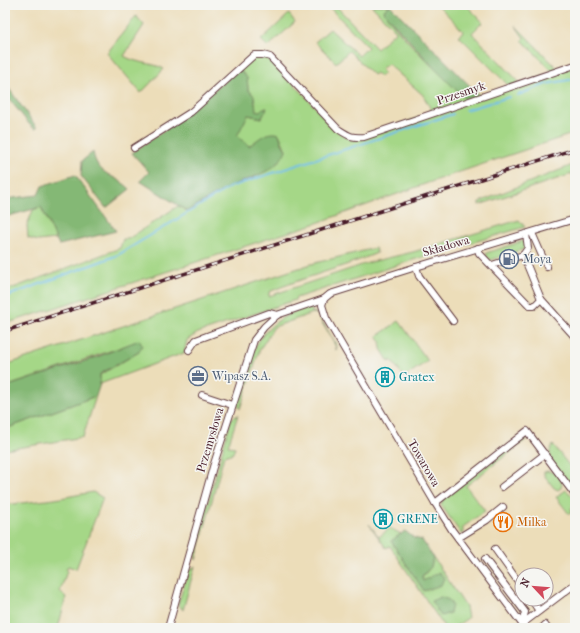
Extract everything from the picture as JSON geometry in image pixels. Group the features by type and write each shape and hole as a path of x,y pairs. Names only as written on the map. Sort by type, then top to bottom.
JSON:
{"street":[{"name":"Przesmyk","path":"134,148 192,112 254,55 270,57 338,129 349,137 354,138 364,137 575,66"},
{"name":"Składowa","path":"324,299 330,294 575,219"},
{"path":"492,266 523,255 528,248 529,234"},
{"path":"529,234 547,267"},
{"path":"478,248 479,253 530,306 534,306 541,299"},
{"path":"523,255 541,299 575,337"},
{"path":"416,267 419,276 454,321"},
{"name":"Przemysłowa","path":"168,628 232,405 254,340 264,327 277,315 324,299"},
{"name":"Towarowa","path":"324,299 322,305 326,318 435,503 458,538 524,626"},
{"path":"189,350 196,340 269,313 277,315"},
{"path":"202,395 232,405"},
{"path":"435,503 527,431 575,494"},
{"path":"502,487 545,454"},
{"path":"458,538 487,520 503,506"},
{"path":"495,549 514,576"},
{"path":"485,559 525,612 524,626"},
{"path":"524,626 539,611 575,584"},
{"path":"536,607 539,611"},
{"path":"542,628 545,625 547,628"}],"green space":[{"path":"327,5 335,5 377,49 396,31 371,5 389,5 384,10 396,28 446,80 464,97 468,98 510,87 459,36 463,31 438,5 466,5 483,22 472,33 521,84 554,73 522,40 524,38 515,25 560,71 575,66 575,133 439,179 317,223 5,324 5,291 120,248 123,239 128,239 178,206 187,211 230,187 254,178 286,150 279,134 267,134 249,146 236,136 248,115 262,118 260,111 256,110 254,96 248,89 247,78 239,69 254,55 269,56 335,129 351,140 433,113 423,95 388,64 381,69 384,73 380,77 376,73 373,75 349,51 336,63 315,42 330,29 359,56 368,47"},
{"path":"390,5 481,97 464,98 435,69 385,14 384,10"},
{"path":"289,14 295,22 268,47 261,40"},
{"path":"136,16 144,25 124,56 129,59 155,65 164,69 141,93 107,53"},
{"path":"239,69 247,78 248,89 254,96 256,110 260,111 263,108 267,108 262,118 248,115 237,136 249,146 267,134 279,134 286,150 276,165 269,170 228,188 187,211 140,181 149,172 132,153 173,124"},
{"path":"5,83 37,128 35,129 30,125 5,94"},
{"path":"93,152 98,166 107,174 130,189 106,208 81,176 82,161"},
{"path":"575,164 575,173 479,205 479,202"},
{"path":"75,175 116,231 59,245 41,207 5,217 5,199 38,195 42,186"},
{"path":"41,207 56,239 38,241 28,238 27,225 33,210"},
{"path":"519,220 525,227 413,260 296,298 295,300 198,333 187,340 184,353 100,384 100,375 139,352 139,341 5,387 5,365 311,264 375,248 377,253 269,292 269,296 371,262 413,252"},
{"path":"523,241 525,244 524,249 491,260 486,256 486,253"},
{"path":"306,308 312,309 311,311 318,314 337,346 336,350 335,345 317,314 313,313 274,327 260,349 240,409 236,403 246,371 257,344 275,323 288,315"},
{"path":"399,321 428,361 404,377 391,360 389,362 381,349 380,341 377,336"},
{"path":"139,340 142,345 139,352 100,374 100,384 96,396 5,429 5,387 97,357"},
{"path":"96,396 83,437 5,450 5,429"},
{"path":"238,415 228,446 235,447 233,453 224,456 196,560 194,553 231,419"},
{"path":"524,437 527,439 466,486 485,511 463,527 463,533 461,534 441,505 443,499"},
{"path":"553,445 575,473 575,492 556,470 552,463 550,451"},
{"path":"548,471 555,473 562,483 561,488 558,490 554,488 544,475 544,472"},
{"path":"566,490 575,498 574,505 571,508 572,512 569,514 556,497"},
{"path":"93,492 103,498 76,569 68,566 66,570 67,571 60,592 66,597 58,628 5,628 5,505 55,499"},
{"path":"369,524 379,537 390,528 401,534 391,541 425,591 439,573 423,581 422,577 431,567 433,557 466,607 468,618 453,628 445,628 390,546 386,548"},
{"path":"405,531 414,538 422,540 433,557 431,567 422,576 423,581 439,572 444,578 441,585 424,591 391,541"},
{"path":"195,566 183,610 178,604 189,570"},
{"path":"441,597 449,600 452,605 450,613 441,616 431,601"}],"waterway":[{"path":"518,95 546,84 575,79"},
{"path":"466,110 509,97"},
{"path":"5,297 118,255 230,187 453,114"}],"railway":[{"path":"5,331 575,149"}],"place":[{"name":"Moya","path":"509,259"},
{"name":"Wipasz S.A.","path":"198,376"},
{"name":"Gratex","path":"385,377"},
{"name":"GRENE","path":"383,519"},
{"name":"Milka","path":"503,522"}]}
